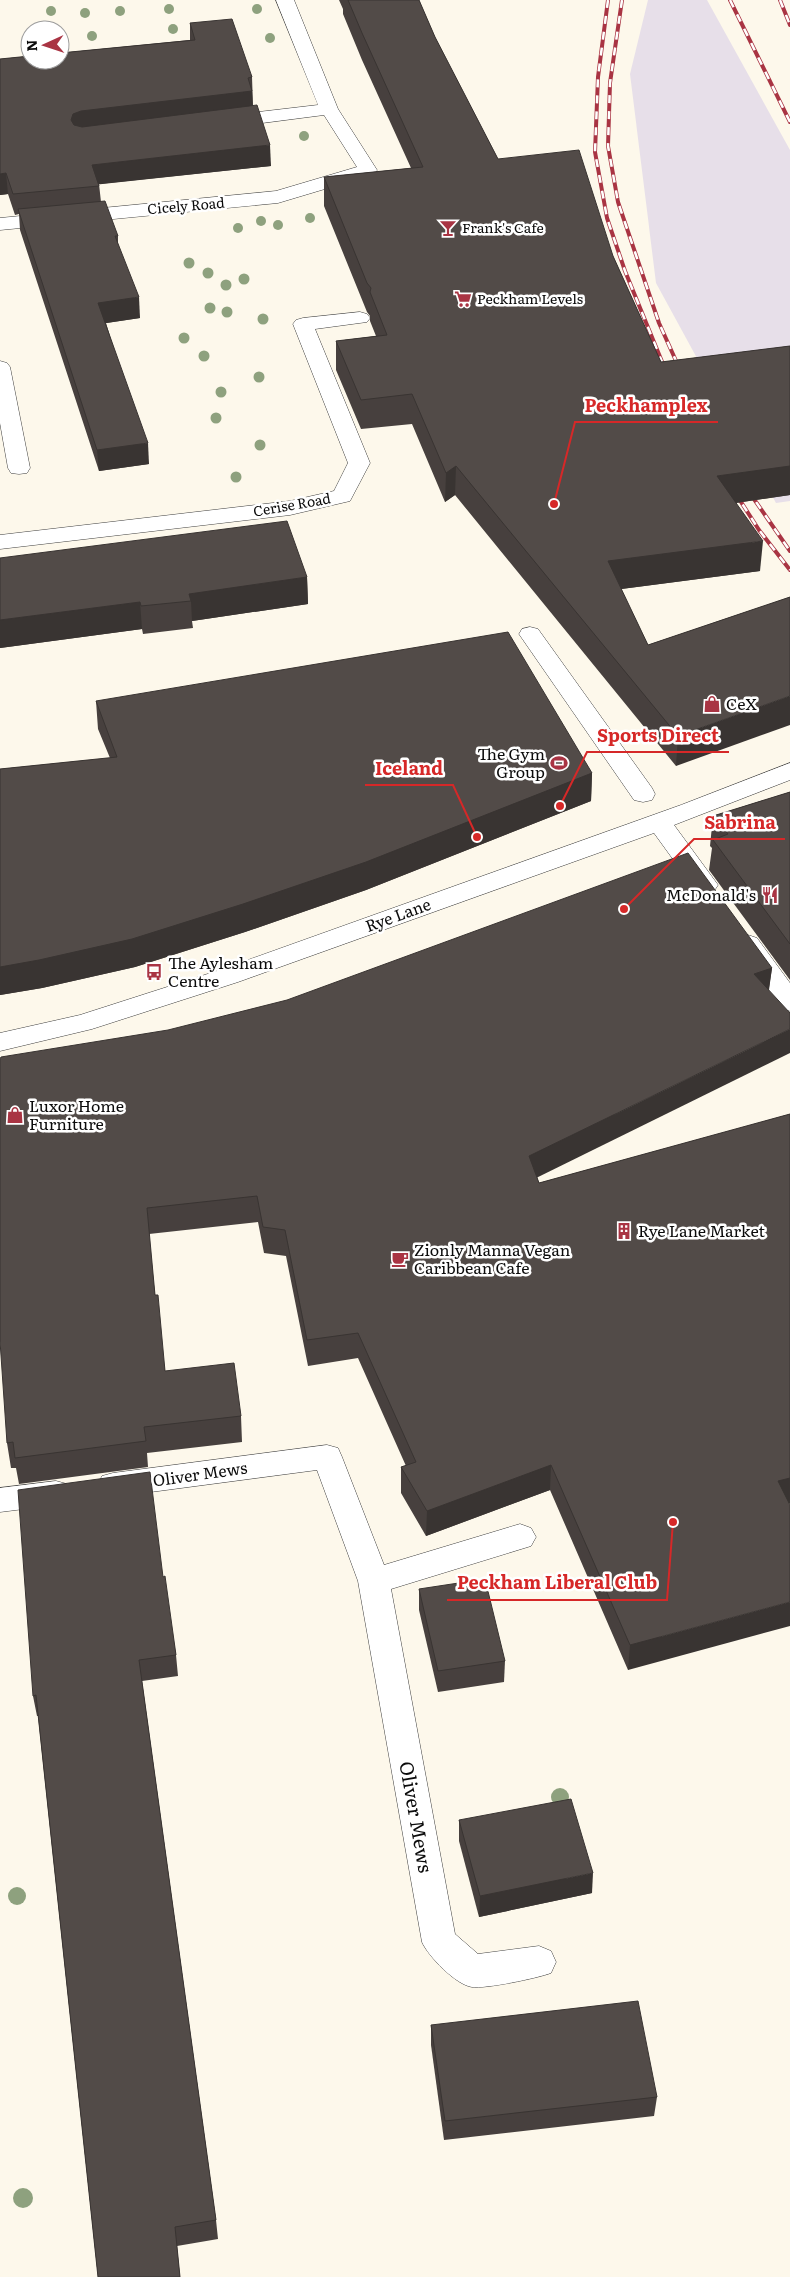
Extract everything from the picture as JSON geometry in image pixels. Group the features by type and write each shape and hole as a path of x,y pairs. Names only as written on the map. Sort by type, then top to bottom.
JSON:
{"street":[{"path":"211,123 329,109 285,0"},
{"name":"Cicely Road","path":"0,224 278,197 368,170 329,109"},
{"name":"Cerise Road","path":"0,542 290,508 342,496 359,463 303,324 360,318"},
{"path":"0,368 19,468"},
{"path":"530,634 643,794"},
{"name":"Rye Lane","path":"0,1042 83,1023 229,976 690,811 790,771"},
{"path":"658,821 790,1002"},
{"name":"Oliver Mews","path":"0,1500 328,1457 374,1581 439,1942 472,1971 539,1962"},
{"path":"374,1581 520,1537"}],"shaded area":[{"path":"648,0 707,0 790,150 790,501 776,503 656,283 630,74"}],"building":[{"path":"348,0 419,0 435,37 498,159 579,150 613,256 661,362 790,346 790,466 717,476 763,541 608,561 648,645 790,597 790,696 678,736 456,466 446,473 412,394 361,400 336,341 387,335 370,292 371,288 367,283 324,177 423,167"},
{"path":"232,19 252,77 248,78 252,91 81,111 73,114 71,120 74,125 82,127 257,105 270,145 92,165 99,186 13,194 6,173 0,174 0,59 20,57 20,70 70,70 70,52 195,40 190,23"},
{"path":"105,201 118,236 115,236 139,297 98,303 148,443 97,450 18,209"},
{"path":"287,521 307,577 189,594 191,601 141,606 140,602 0,620 0,558"},
{"path":"508,632 592,773 366,862 243,904 132,939 0,967 0,769 117,757 96,701"},
{"name":"McDonald's","path":"790,792 790,944 713,840 728,834 713,816"},
{"path":"688,853 772,968 754,974 790,1013 790,1029 529,1156 539,1183 790,1114 790,1478 778,1481 790,1505 790,1602 630,1645 551,1465 427,1511 401,1467 416,1462 358,1333 307,1340 285,1230 263,1227 257,1196 147,1208 155,1295 158,1295 165,1371 234,1363 241,1416 144,1427 146,1441 15,1458 13,1442 7,1443 0,1341 1,1057 168,1030 287,1000"},
{"path":"150,1472 163,1577 165,1576 176,1655 139,1660 216,2220 175,2227 180,2277 98,2277 36,1695 33,1696 18,1490"},
{"path":"485,1579 505,1661 438,1671 419,1589"},
{"path":"571,1799 593,1873 480,1896 459,1820"},
{"path":"638,2001 657,2097 445,2121 431,2025"}],"railway":[{"path":"608,0 598,77 595,152 607,218 625,271 667,374"},
{"path":"622,0 610,83 608,146 618,202 659,323 681,372"},
{"path":"730,0 790,122"},
{"path":"780,0 790,25"},
{"path":"747,489 790,551"},
{"path":"734,491 759,530 790,570"}],"place":[{"name":"Frank's Cafe","path":"448,228"},
{"name":"Peckham Levels","path":"463,299"},
{"name":"Peckhamplex","path":"554,504"},
{"name":"CeX","path":"712,704"},
{"name":"The Gym Group","path":"559,763"},
{"name":"Sports Direct","path":"560,806"},
{"name":"Iceland","path":"477,837"},
{"name":"McDonald's","path":"770,895"},
{"name":"Sabrina","path":"624,909"},
{"name":"The Aylesham Centre","path":"154,972"},
{"name":"Luxor Home Furniture","path":"15,1115"},
{"name":"Rye Lane Market","path":"624,1231"},
{"name":"Zionly Manna Vegan Caribbean Cafe","path":"400,1259"},
{"name":"Peckham Liberal Club","path":"673,1522"}]}
